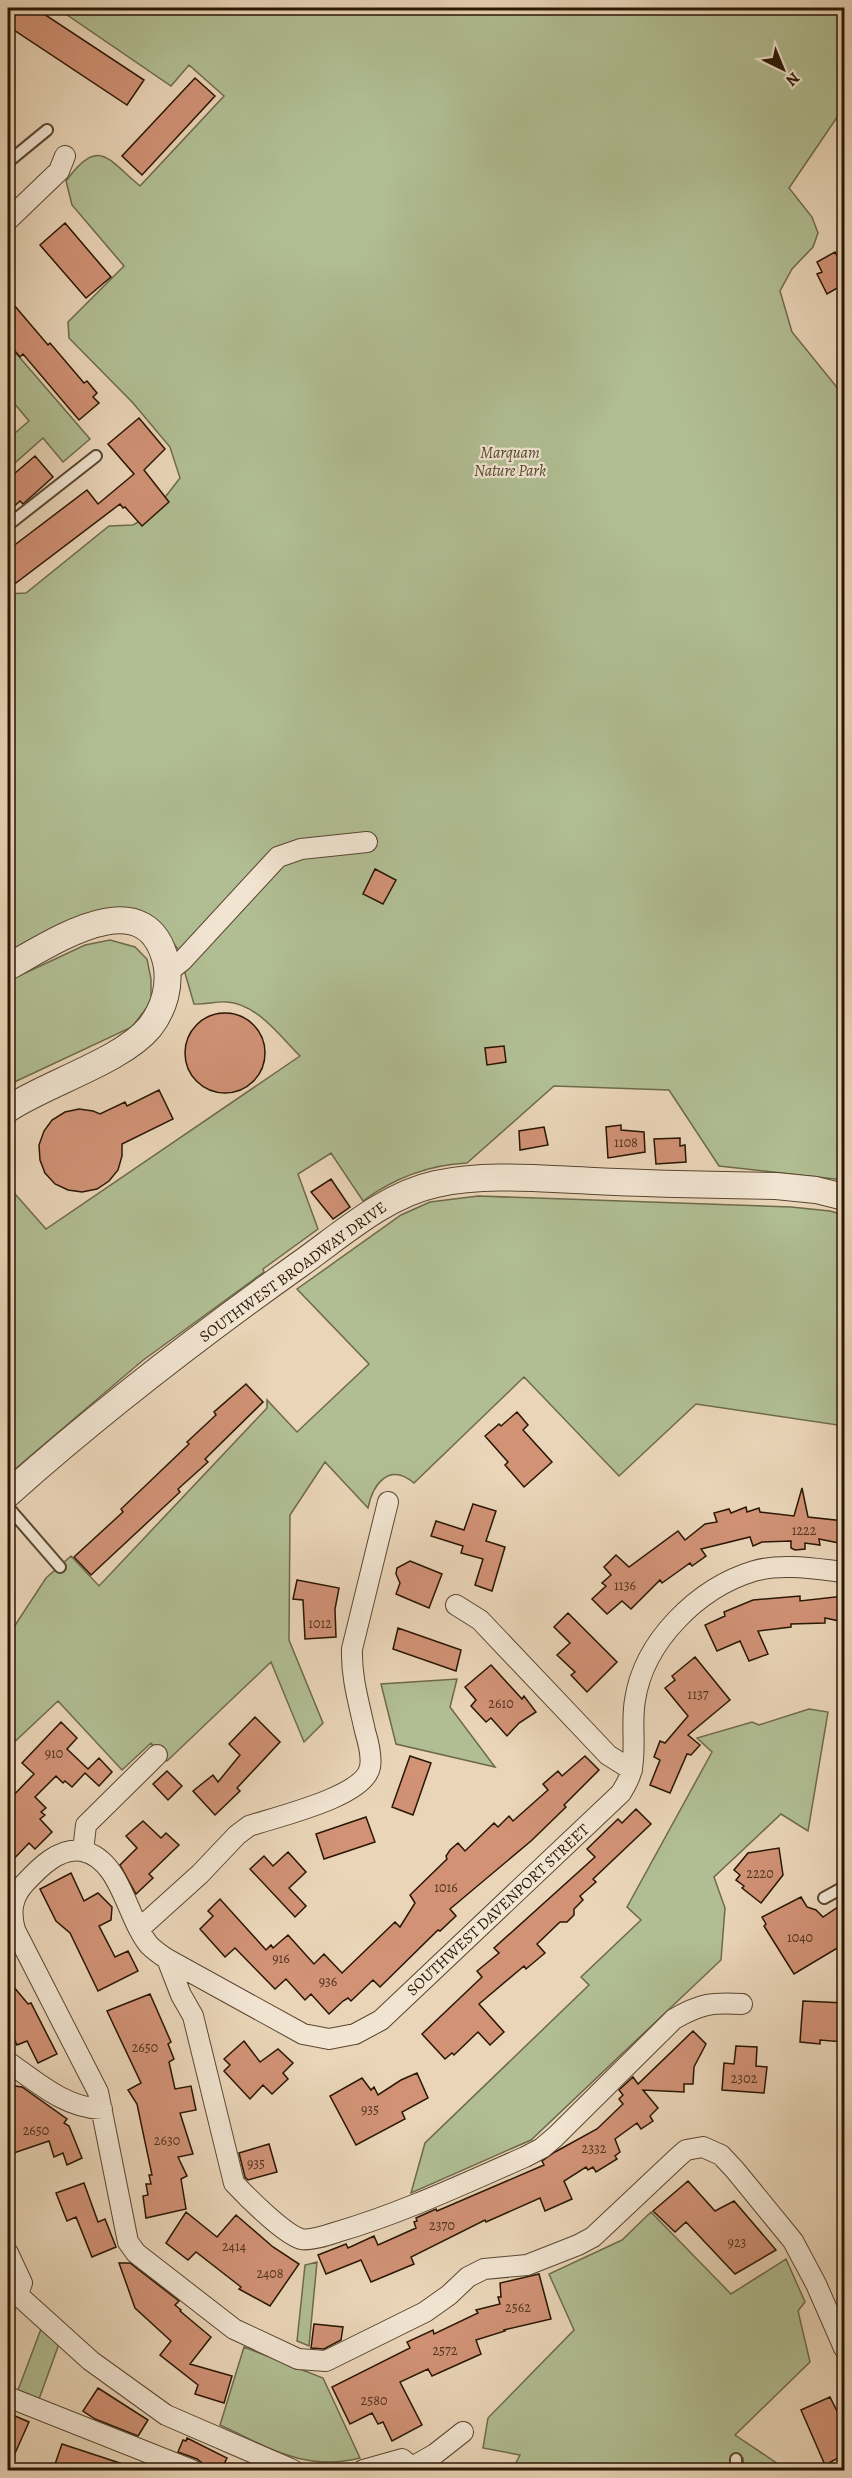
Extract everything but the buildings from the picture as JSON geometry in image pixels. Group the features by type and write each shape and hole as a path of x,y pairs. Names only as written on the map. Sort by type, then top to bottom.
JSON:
{"street":[{"path":"8,220 59,171 65,156"},
{"path":"168,972 182,961 278,857 301,849 367,843"},
{"path":"8,967 84,928 122,919 145,926 156,936 161,945 168,972 166,993 158,1015 142,1036 104,1059 32,1094 8,1109"},
{"name":"SOUTHWEST BROADWAY DRIVE","path":"8,1494 85,1427 278,1280 382,1206 434,1184 473,1179 529,1179 776,1186 816,1190 844,1197"},
{"path":"140,1929 249,1826 343,1795 363,1781 370,1768 367,1739 351,1670 352,1649 388,1502"},
{"name":"SOUTHWEST DAVENPORT STREET","path":"83,1851 99,1858 109,1868 149,1945 166,1959 303,2034 329,2039 356,2034 381,2020 621,1793 632,1770 635,1698 640,1682 654,1651 682,1614 714,1590 755,1571 778,1567 844,1572"},
{"path":"456,1605 480,1620 608,1755 632,1770"},
{"path":"157,1755 86,1825 83,1851 64,1852 49,1861 23,1885 12,1908 15,1930 98,2092 123,2222 128,2242 136,2253 234,2329 298,2358 326,2361 425,2312 449,2295 468,2277 484,2269 527,2265 578,2245 592,2237 686,2150 703,2147 721,2155 793,2241 816,2284 844,2348"},
{"path":"166,1959 181,1995 193,2016 234,2183 248,2198 302,2239 322,2236 384,2218 534,2153 555,2137 674,2019 694,2007 713,2002 742,2004"},
{"path":"8,2062 61,2099 84,2109 102,2109"},
{"path":"8,2253 22,2283 13,2290 91,2361 166,2415 293,2470"},
{"path":"8,2397 192,2470"},
{"path":"407,2470 435,2454 463,2432"},
{"path":"363,2470 402,2459 408,2464 407,2470"}],"lane":[{"path":"8,162 47,130"},
{"path":"8,525 96,456"},
{"path":"8,1507 60,1567"},
{"path":"824,1898 844,1887"},
{"path":"736,2459 736,2470"}],"green space":[{"name":"Marquam Nature Park","path":"57,8 844,8 844,107 789,188 812,217 818,233 813,247 792,269 780,291 792,332 844,396 844,1180 719,1166 669,1090 554,1086 467,1163 412,1174 399,1179 363,1201 331,1153 298,1174 318,1229 263,1269 264,1272 142,1361 8,1475 8,1186 46,1229 300,1056 267,1022 248,1008 227,1002 194,1004 178,949 158,924 8,955 8,594 26,593 109,526 133,525 152,514 180,478 170,447 133,403 69,338 68,322 124,266 72,205 66,181 87,159 103,156 140,186 224,96 189,65 171,86"},
{"path":"8,344 90,439 63,462 43,438 8,469 8,439 29,421 8,396"},
{"path":"110,940 135,947 147,959 151,979 151,1002 132,1027 8,1085 8,981 85,945"},
{"path":"478,1196 791,1207 830,1211 844,1215 844,1426 696,1404 619,1476 524,1377 414,1483 405,1477 390,1475 378,1484 368,1508 325,1462 290,1515 289,1640 323,1723 304,1742 271,1662 167,1761 151,1743 122,1770 58,1701 8,1748 8,1636 46,1578 71,1556 99,1586 267,1408 267,1400 297,1432 369,1364 297,1289 401,1215 430,1202"},
{"path":"457,1679 450,1707 495,1767 396,1744 381,1684"},
{"path":"809,1709 828,1712 808,1831 781,1814 714,1877 725,1908 721,1960 531,2140 411,2193 425,2143 589,1985 581,1977 641,1920 627,1907 712,1752 697,1738 752,1722 759,1725"},
{"path":"651,2212 731,2294 786,2259 805,2302 798,2311 810,2362 735,2435 787,2470 744,2470 743,2458 731,2459 730,2470 512,2470 520,2455 483,2448 488,2418 574,2330 549,2274 622,2240"},
{"path":"317,2262 309,2346 297,2341 305,2265"},
{"path":"41,2329 59,2344 39,2399 18,2390"},
{"path":"244,2347 323,2378 360,2458 340,2462 304,2460 271,2449 220,2425"}]}
